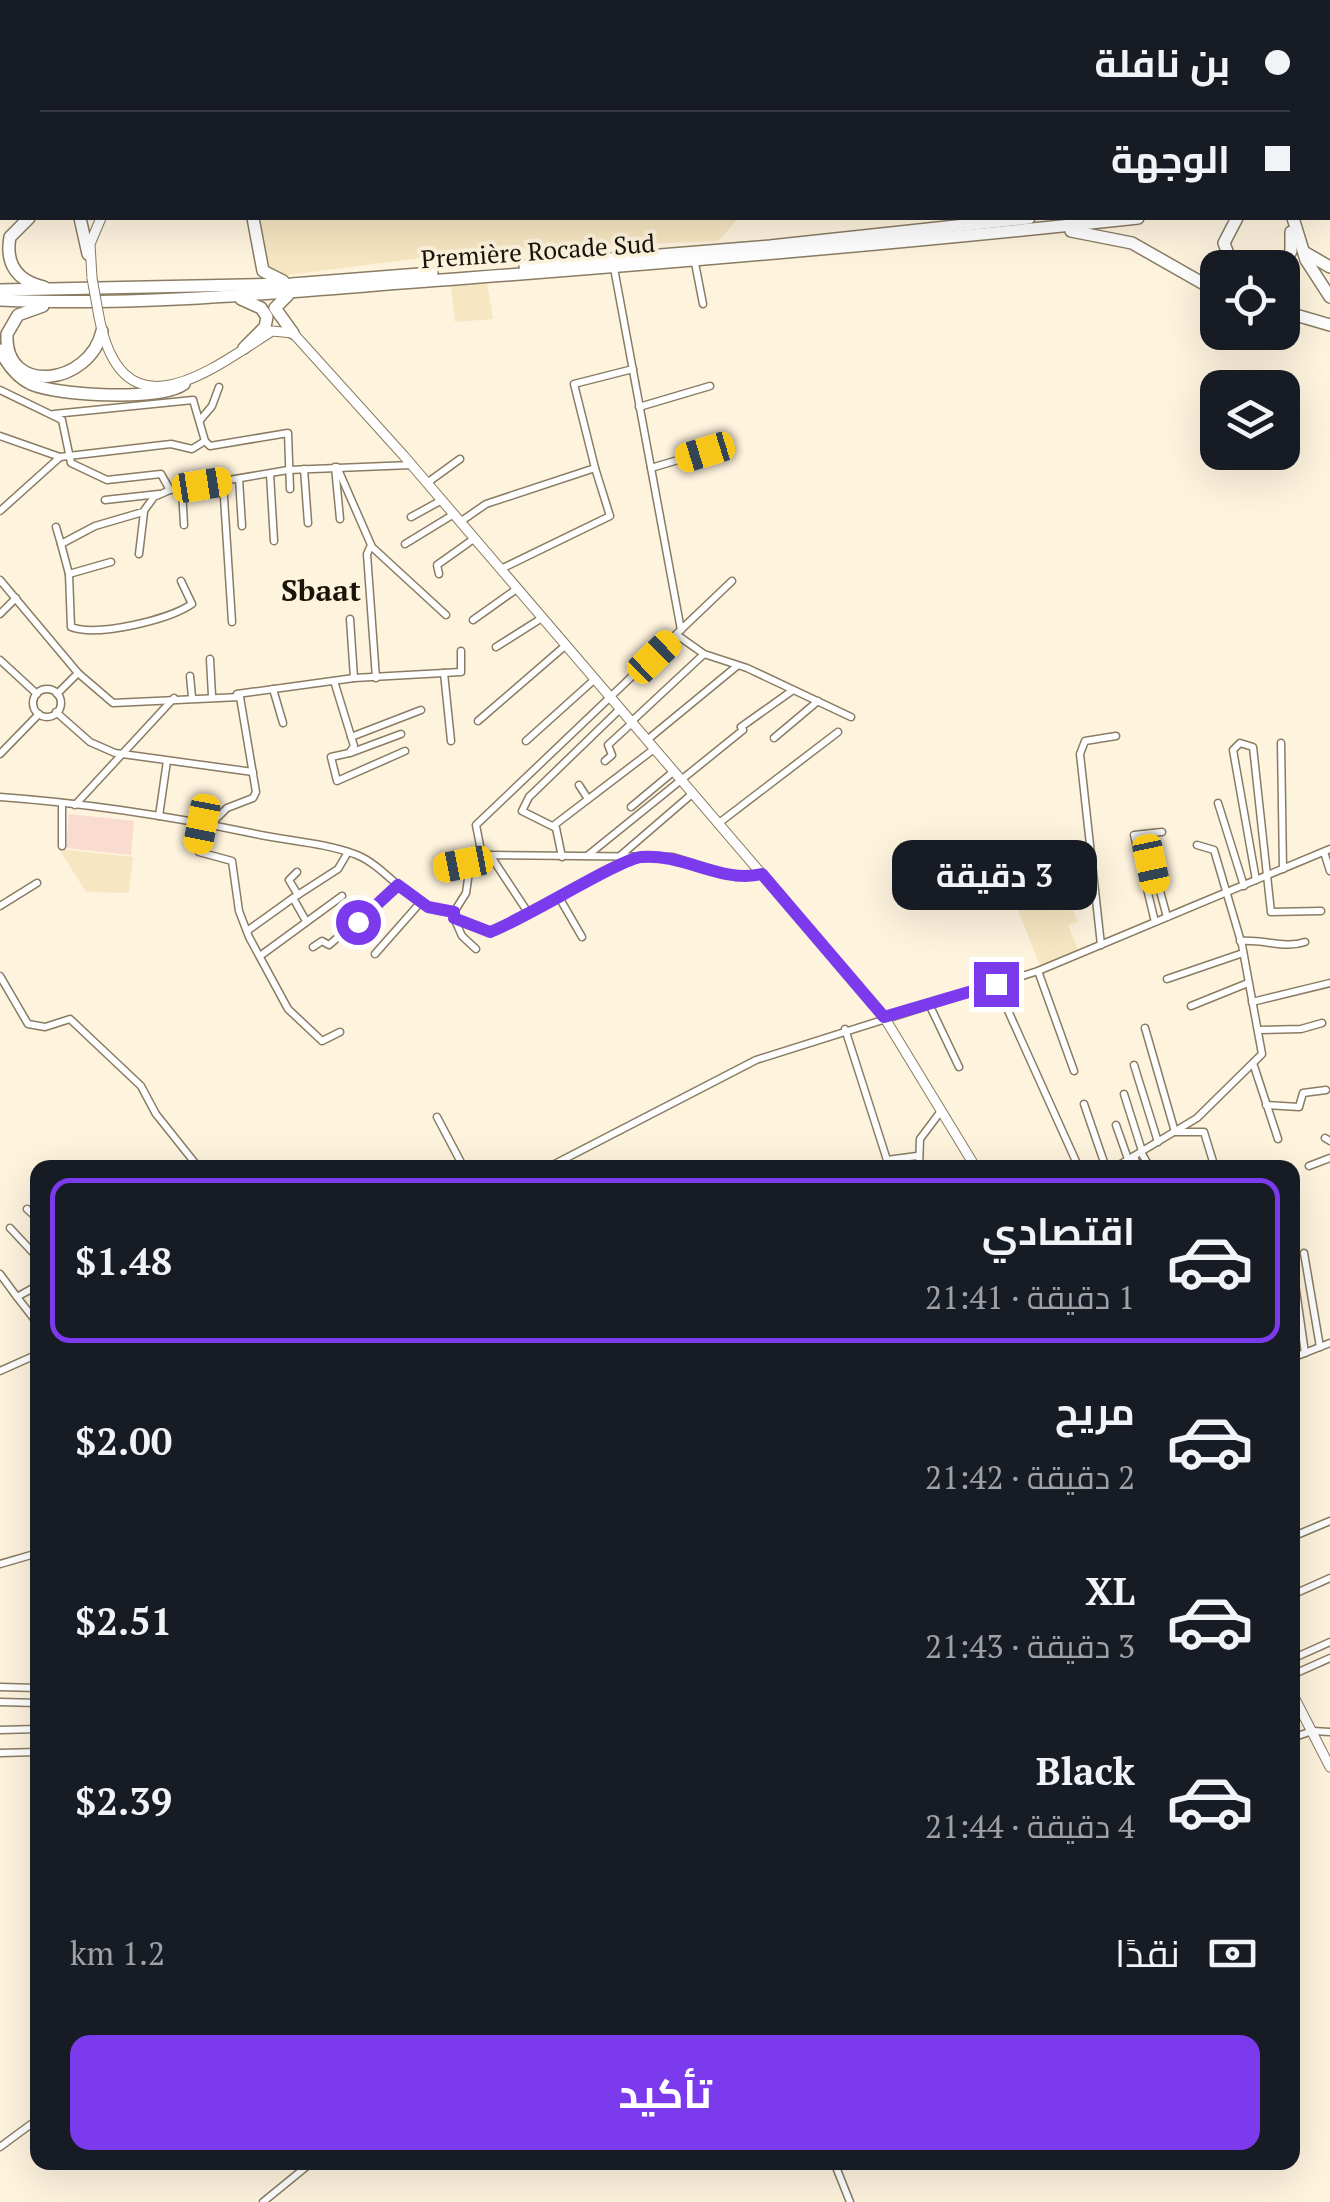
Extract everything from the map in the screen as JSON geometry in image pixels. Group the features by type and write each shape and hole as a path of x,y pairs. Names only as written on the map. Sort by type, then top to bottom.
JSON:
{"highway":[{"path":"27,220 10,237 8,253 15,272 38,286 73,291"},
{"path":"80,220 88,254"},
{"path":"251,220 263,271 291,289 274,308 293,333"},
{"path":"244,348 265,326 267,317 233,291 255,273 251,220"},
{"name":"Première Rocade Sud","path":"291,289 1095,220"},
{"path":"1227,250 1224,243 1237,220"},
{"path":"1291,220 1291,250"},
{"path":"1291,220 1300,248 1330,297"},
{"path":"1030,223 1120,239 1200,282"},
{"name":"Première Rocade Sud","path":"0,300 62,302 695,263 1030,223"},
{"path":"1292,236 1304,267 1330,305"},
{"path":"1300,248 1314,261 1330,267"},
{"name":"Première Rocade Sud","path":"0,290 233,291"},
{"path":"62,302 27,310 10,324 6,342 20,369 37,376 73,369 96,353 101,324"},
{"path":"1300,316 1330,325"},
{"path":"0,350 24,380 48,388 149,395 184,384"}],"main road":[{"path":"100,220 88,254 101,324 113,357 133,378 160,386 184,384 204,377 272,331 293,333 501,568 884,1017 971,1160"},
{"path":"1300,1718 1312,1731 1330,1767"}],"street":[{"path":"695,263 703,304"},
{"path":"614,268 679,633 704,654 738,665 851,716"},
{"path":"501,568 610,516 573,386 632,369"},
{"path":"639,407 710,386"},
{"path":"201,419 219,387"},
{"path":"0,390 54,414 65,427 64,456 74,466 99,479 161,474 170,490"},
{"path":"54,414 193,400 210,446 288,433 290,488"},
{"path":"2,439 64,456 170,444 192,450 205,441"},
{"path":"650,468 705,452"},
{"path":"0,511 64,456"},
{"path":"427,483 460,459"},
{"path":"105,500 161,494 288,470 412,465"},
{"path":"336,467 340,519"},
{"path":"336,467 371,545 446,615"},
{"path":"405,544 486,504 595,468"},
{"path":"304,469 308,523"},
{"path":"270,474 274,541"},
{"path":"239,479 242,526"},
{"path":"223,482 232,622"},
{"path":"182,489 184,525"},
{"path":"61,544 95,526 144,511 161,494"},
{"path":"412,517 442,500"},
{"path":"139,554 144,511"},
{"path":"56,527 69,574 68,614 77,630 172,616 192,604 181,582"},
{"path":"440,574 437,565 474,538"},
{"path":"371,545 367,554 376,678"},
{"path":"69,574 111,562"},
{"path":"0,580 78,673 113,704 237,694 354,678 462,671 461,651"},
{"path":"530,914 486,855 476,825 732,581"},
{"path":"473,620 518,588"},
{"path":"0,614 16,598"},
{"path":"496,647 542,618"},
{"path":"350,619 354,678"},
{"path":"478,722 566,645"},
{"path":"605,761 612,755 608,745 704,654"},
{"path":"210,659 212,696"},
{"path":"0,660 37,694"},
{"path":"552,826 651,745 738,665"},
{"path":"57,694 78,673"},
{"path":"444,673 451,741"},
{"path":"190,676 192,698"},
{"path":"526,741 595,679"},
{"path":"334,681 354,746 349,753"},
{"path":"274,689 284,723"},
{"path":"47,690 57,694 61,705 47,717 39,714 34,706 37,694 47,690"},
{"path":"587,858 682,782 743,730 741,727 794,690"},
{"path":"212,824 227,808 253,798 253,772 237,694"},
{"path":"74,806 174,698"},
{"path":"774,738 818,700"},
{"path":"562,858 560,834 522,811 529,797 620,709"},
{"path":"351,737 421,710"},
{"path":"56,712 90,742 123,754 253,772"},
{"path":"0,754 39,714"},
{"path":"718,824 838,732"},
{"path":"401,734 331,757 338,781 404,751"},
{"path":"1101,945 1080,754 1084,741 1116,736"},
{"path":"1256,880 1234,756 1234,746 1240,743 1253,746 1271,912 1321,911"},
{"path":"1281,743 1283,869"},
{"path":"159,816 166,761"},
{"path":"631,807 673,772"},
{"path":"579,785 588,799"},
{"path":"619,857 692,794"},
{"path":"0,797 212,824 348,852 367,860 420,903 490,932 560,900 634,857"},
{"path":"1218,803 1244,886"},
{"path":"62,805 62,846"},
{"path":"202,824 199,852 232,861 246,931 296,1020 322,1040 340,1032"},
{"path":"1155,922 1134,835 1162,832"},
{"path":"1145,836 1167,917"},
{"path":"1128,1160 1217,1102 1262,1054 1228,892 1214,850 1197,845"},
{"path":"562,1160 756,1060 844,1029 1038,971 1327,851 1330,871"},
{"path":"246,931 338,869 348,852"},
{"path":"442,868 470,865 486,855 634,857 682,858 736,877 762,874"},
{"path":"470,865 466,893 454,915 462,936 476,948"},
{"path":"297,872 288,880 306,921"},
{"path":"0,906 37,883"},
{"path":"313,947 322,942 328,945 398,885"},
{"path":"260,956 342,896"},
{"path":"560,900 582,936"},
{"path":"375,954 420,903"},
{"path":"1240,941 1265,939 1290,948 1305,942"},
{"path":"1167,979 1243,953"},
{"path":"1038,971 1074,1071"},
{"path":"0,976 28,1024 44,1026 70,1019 122,1066 193,1160"},
{"path":"1191,1006 1248,983"},
{"path":"1252,1002 1330,983"},
{"path":"996,984 1075,1160"},
{"path":"929,1004 959,1067"},
{"path":"1258,1030 1301,1029 1322,1023"},
{"path":"1144,1028 1175,1132"},
{"path":"844,1029 887,1160 917,1156"},
{"path":"1134,1065 1158,1142"},
{"path":"1253,1065 1278,1139"},
{"path":"1264,1104 1277,1109 1299,1107 1303,1093 1326,1090"},
{"path":"1124,1094 1126,1160"},
{"path":"1084,1104 1125,1160"},
{"path":"917,1160 920,1139 942,1110"},
{"path":"438,1117 460,1160"},
{"path":"1116,1125 1126,1160"},
{"path":"1175,1132 1201,1130 1211,1160"},
{"path":"1309,1166 1330,1158"},
{"path":"27,1209 30,1212"},
{"path":"10,1228 30,1249"},
{"path":"1304,1253 1320,1347"},
{"path":"0,1274 30,1314"},
{"path":"17,1297 30,1290"},
{"path":"1300,1318 1305,1353"},
{"path":"1300,1355 1330,1343"},
{"path":"0,1371 30,1358"},
{"path":"1300,1534 1330,1521"},
{"path":"0,1564 30,1555"},
{"path":"1300,1591 1330,1578"},
{"path":"1300,1655 1330,1642"},
{"path":"1300,1671 1330,1658"},
{"path":"0,1688 30,1688"},
{"path":"0,1702 30,1703"},
{"path":"0,1730 30,1729"},
{"path":"1300,1735 1330,1732"},
{"path":"0,1753 30,1752"},
{"path":"0,2148 30,2125"},
{"path":"262,2202 302,2170"},
{"path":"837,2170 850,2202"}],"shaded area":[{"path":"256,220 737,220 718,241 485,250 279,276 268,269"},
{"path":"487,283 493,319 455,322 451,286"},
{"path":"69,814 134,821 131,855 66,848"},
{"path":"59,849 133,857 129,893 86,892"},
{"path":"1065,891 1078,922 1068,925 1079,953 1041,968 1018,910"}],"district":[{"name":"Sbaat","path":"321,591"}],"route":[{"path":"358,922 398,885 420,903 442,912 454,912 454,918 490,932 547,906 634,857 673,857 736,877 762,874 884,1017 996,984"}]}
